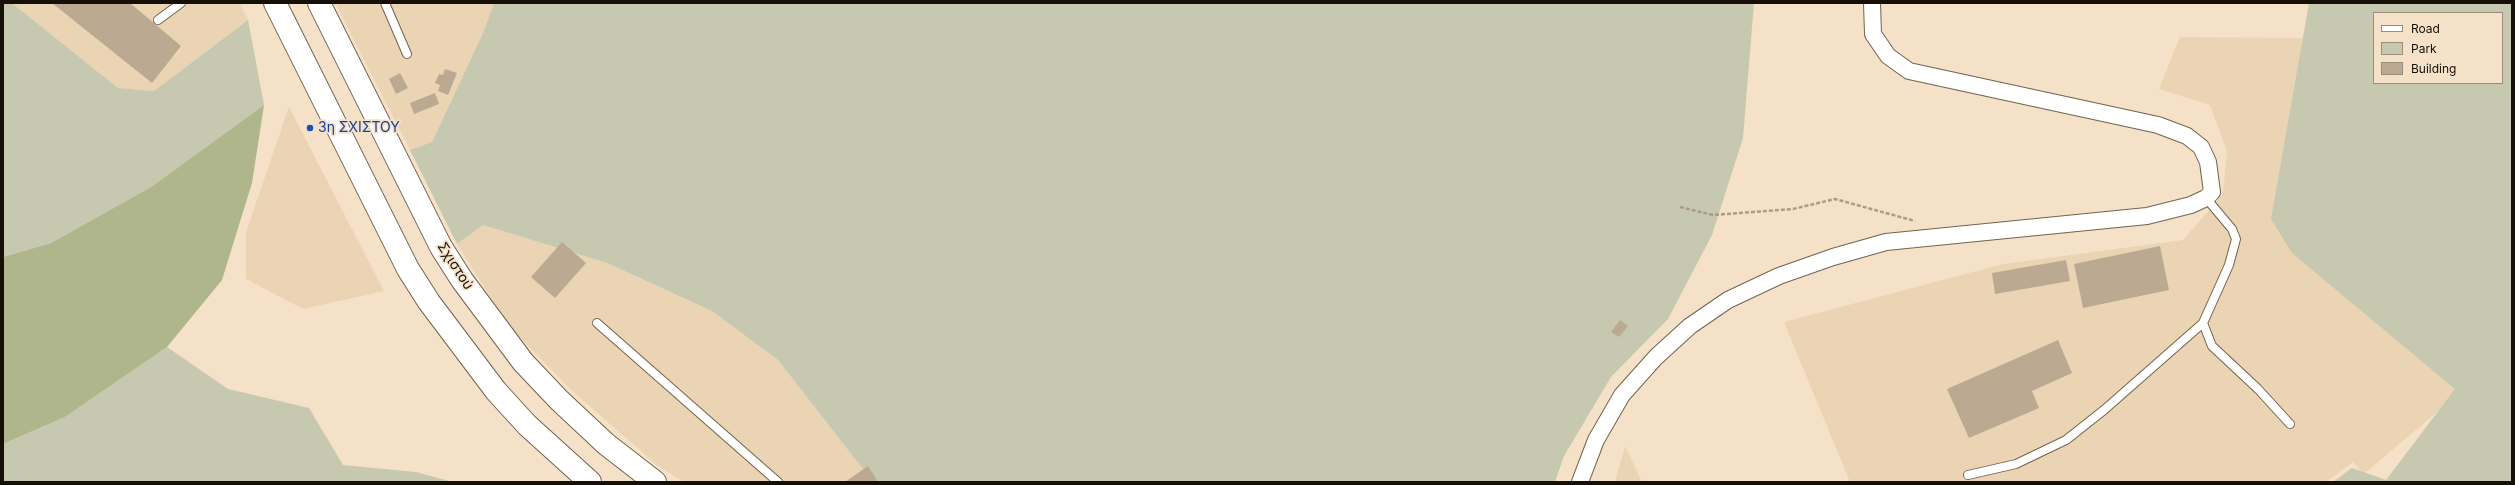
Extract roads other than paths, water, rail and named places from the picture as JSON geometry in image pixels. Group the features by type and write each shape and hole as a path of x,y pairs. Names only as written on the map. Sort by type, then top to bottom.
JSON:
{"main road":[{"path":"275,3 408,269 429,302 496,391 527,425 590,482"},
{"name":"Σχιστού","path":"320,3 441,247 462,280 524,362 560,400 606,444 655,482"}],"street":[{"path":"1580,482 1596,440 1622,395 1656,357 1690,326 1728,300 1779,276 1833,257 1886,242 2147,216 2191,205 2206,198 2212,192 2208,162 2201,148 2187,136 2158,125 1909,71 1888,56 1873,34 1872,3"}],"lane":[{"path":"158,20 181,3"},
{"path":"385,3 407,54"},
{"path":"1968,475 2016,464 2066,440 2104,410 2203,323 2230,265 2236,239 2232,230 2206,198"},
{"path":"597,323 778,482"},
{"path":"2203,323 2212,346 2258,389 2290,424"}],"place":[{"name":"3η ΣΧΙΣΤΟΥ","path":"310,128"}]}
